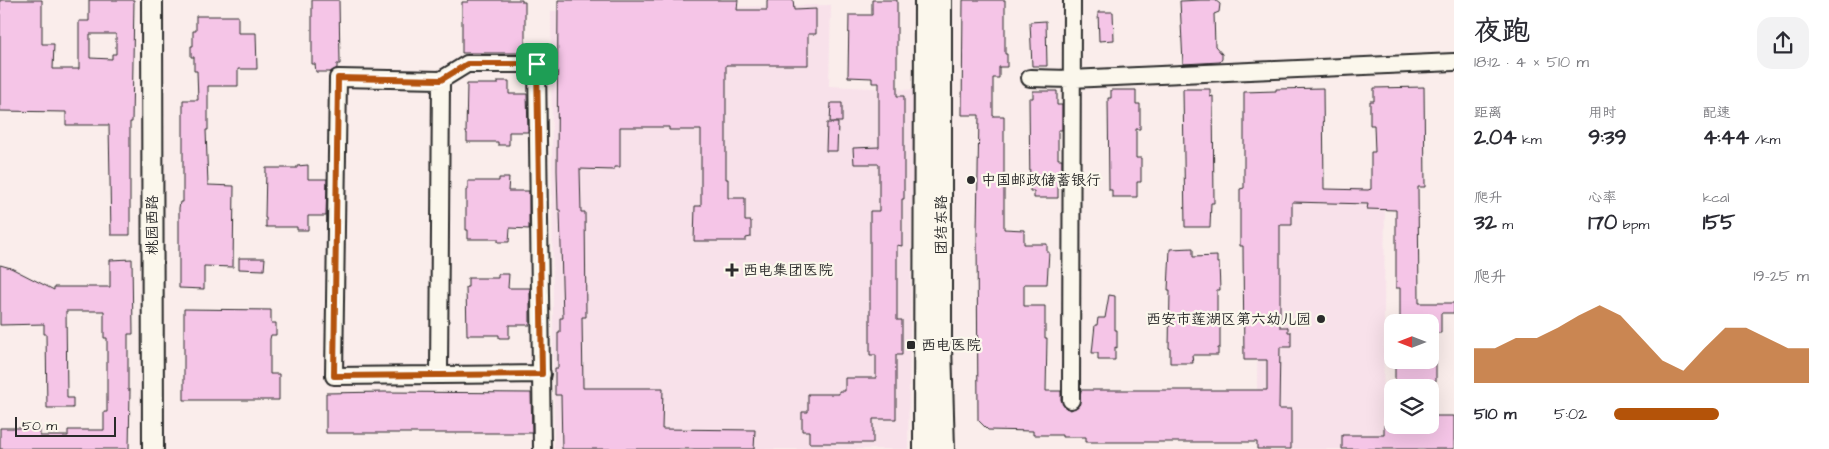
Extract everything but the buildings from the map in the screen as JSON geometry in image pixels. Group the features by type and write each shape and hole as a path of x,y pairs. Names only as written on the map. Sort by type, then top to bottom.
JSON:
{"street":[{"name":"桃园西路","path":"152,0 153,449"},
{"path":"924,449 925,0"},
{"name":"团结东路","path":"941,0 941,364 944,449"},
{"path":"1071,400 1070,79 1072,0"},
{"path":"1030,78 1070,79 1454,62"},
{"path":"542,374 334,376 338,78 441,80 467,64 537,64 542,374 542,449"},
{"path":"439,375 441,80"}],"shaded area":[{"name":"西电集团医院","path":"831,5 829,86 914,90 908,449 554,449 551,11"},
{"name":"西安市莲湖区第六幼儿园","path":"1385,188 1383,449 1256,449 1260,189"}],"place":[{"name":"中国邮政储蓄银行","path":"971,180"},
{"name":"西电集团医院","path":"732,270"},
{"name":"西安市莲湖区第六幼儿园","path":"1321,319"},
{"name":"西电医院","path":"911,345"}],"route":[{"path":"467,64 537,64 542,374 334,376 338,78 441,80 467,64"}]}
